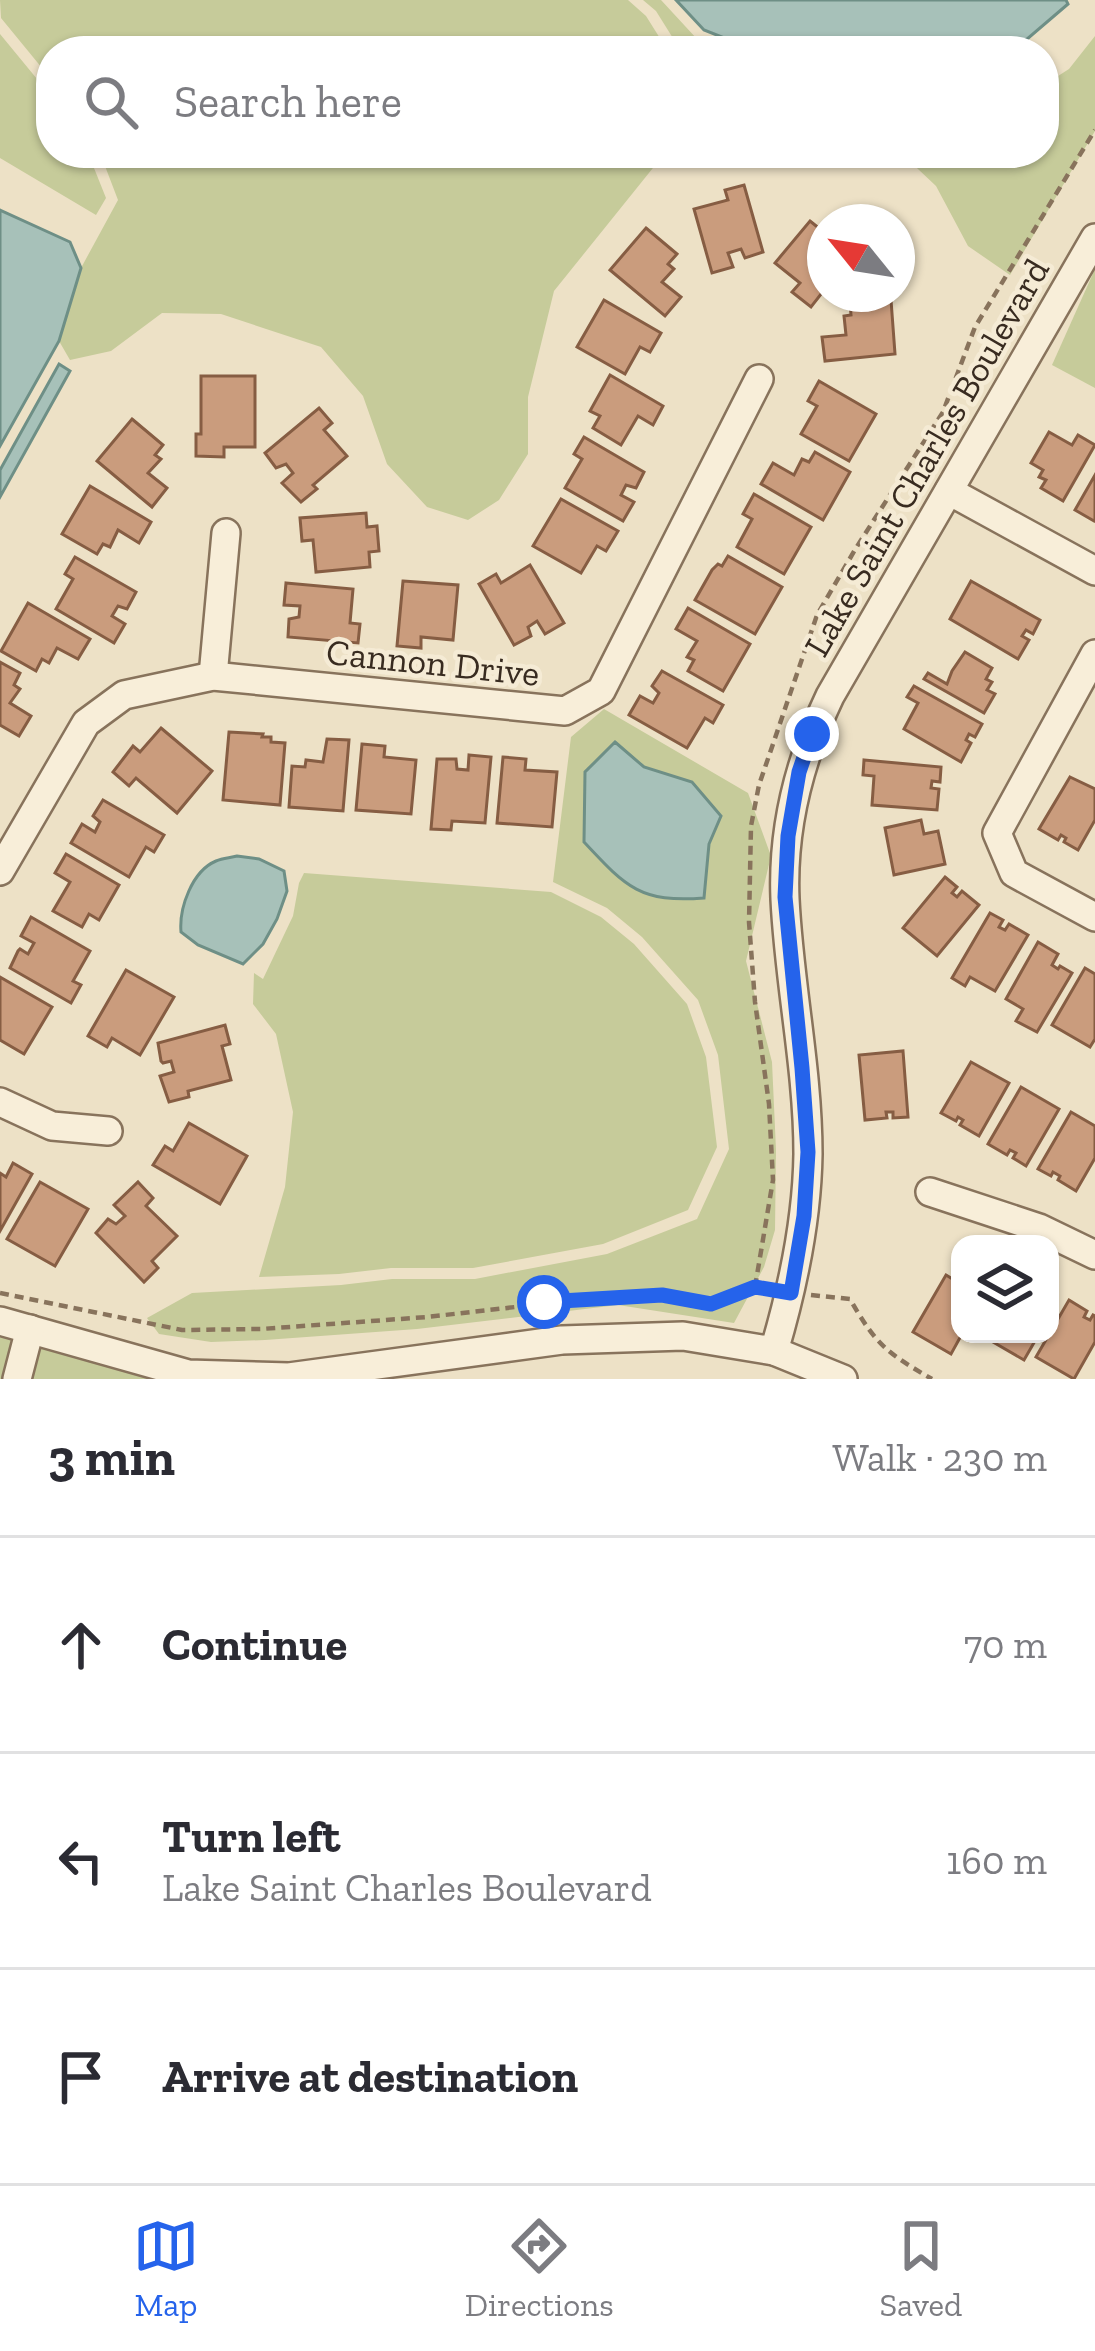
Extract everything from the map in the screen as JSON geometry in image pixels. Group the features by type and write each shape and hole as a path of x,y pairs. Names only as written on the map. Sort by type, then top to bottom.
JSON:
{"street":[{"name":"Lake Saint Charles Boulevard","path":"774,1351 791,1293 804,1216 808,1152 785,897 788,836 799,772 830,695 1095,238"},
{"name":"Cannon Drive","path":"0,871 86,723 124,695 213,676 565,711 601,691 759,380"},
{"path":"949,491 1095,572"},
{"path":"213,676 226,532"},
{"path":"1095,654 997,833 1014,873 1095,917"},
{"path":"0,1102 52,1126 108,1131"},
{"path":"930,1192 1039,1228 1095,1255"},
{"path":"0,1321 188,1374 289,1377 562,1340 683,1336 774,1351 843,1379"},
{"path":"17,1379 29,1330"}],"path":[{"path":"0,1293 182,1330 427,1317 604,1297 662,1295 711,1304 755,1287 850,1299 870,1335 932,1379"}],"green space":[{"path":"0,0 628,0 659,36 36,36 36,61 1,18"},
{"path":"643,0 661,0 694,36 672,36"},
{"path":"0,34 36,78 36,168 94,168 106,198 96,215 0,158"},
{"path":"1095,36 1095,131 1010,275 968,246 936,186 917,168 1059,168 1059,75"},
{"path":"106,168 653,168 554,291 528,397 528,454 499,500 468,520 427,507 387,464 363,396 321,347 221,314 162,313 111,351 70,360 59,341 81,268 118,200"},
{"path":"1095,269 1095,388 1052,365"},
{"path":"604,709 748,793 771,856 746,961 772,1062 775,1230 764,1267 734,1323 618,1305 417,1329 265,1340 211,1342 159,1334 147,1318 192,1293 392,1279 475,1279 607,1254 697,1219 729,1149 718,1055 698,1000 642,937 607,908 553,882 571,737"},
{"path":"304,873 551,892 601,917 634,944 687,1004 706,1057 717,1147 688,1210 603,1244 473,1268 259,1277 285,1187 293,1112 276,1034 253,1004 254,973 263,979 293,916"},
{"path":"0,1321 188,1374 328,1379 0,1379"}],"water":[{"path":"676,0 1066,0 1068,4 1031,36 719,36 704,30"},
{"path":"0,210 70,242 81,268 59,341 0,446"},
{"path":"59,364 70,371 0,497 0,470"},
{"path":"615,742 644,767 692,782 721,816 709,844 704,898 664,898 636,889 584,842 585,772"},
{"path":"237,856 259,859 284,871 287,891 263,944 243,964 198,945 181,932 185,902 200,873 216,861"}],"building":[{"path":"744,185 763,252 745,258 741,249 728,253 733,267 712,273 694,209 728,200 725,190"},
{"path":"807,225 807,304 792,292 800,283 775,263"},
{"path":"646,228 677,254 668,264 674,269 662,282 681,297 665,316 610,270"},
{"path":"604,300 661,333 650,352 640,347 625,374 577,347"},
{"path":"892,312 895,354 825,361 822,337 846,335 844,316"},
{"path":"610,375 663,406 653,425 638,416 621,445 593,428 600,416 590,411"},
{"path":"201,376 255,376 255,447 224,447 224,457 196,456 196,434 201,434"},
{"path":"819,381 876,414 849,461 801,434 817,406 808,401"},
{"path":"319,408 332,423 324,430 347,456 301,502 282,483 293,473 286,464 276,468 265,453"},
{"path":"132,419 163,445 155,455 161,459 148,473 167,488 152,507 97,461"},
{"path":"1049,432 1072,445 1078,435 1095,445 1063,501 1041,488 1046,480 1039,477 1043,470 1031,463"},
{"path":"584,437 644,472 636,488 626,485 621,495 634,502 623,521 565,488 582,459 574,454"},
{"path":"815,452 850,472 823,520 761,484 773,463 794,475 802,459 809,462"},
{"path":"1095,475 1095,519 1094,521 1075,510"},
{"path":"90,486 151,522 139,543 118,530 110,547 103,544 97,554 62,534"},
{"path":"754,494 811,527 784,574 737,547 752,519 743,514"},
{"path":"561,499 618,531 606,551 597,546 581,573 533,546"},
{"path":"366,513 367,527 377,526 379,551 369,552 370,567 316,572 313,540 302,541 300,518"},
{"path":"728,556 782,587 755,634 695,600 712,570"},
{"path":"75,557 136,592 127,609 118,606 112,616 125,624 114,643 56,609 73,579 65,574"},
{"path":"530,565 564,623 545,634 537,621 528,627 531,636 514,645 479,584 496,574 501,583"},
{"path":"403,581 458,585 453,640 421,637 421,648 397,646"},
{"path":"971,581 1040,620 1033,634 1026,630 1022,636 1029,640 1018,659 950,619"},
{"path":"286,583 353,589 350,623 360,624 358,643 288,637 289,619 299,617 300,606 284,605"},
{"path":"28,603 90,639 78,659 57,648 49,663 42,659 36,671 1,651"},
{"path":"688,608 750,644 723,691 688,671 694,660 687,657 697,641 676,629"},
{"path":"965,652 992,668 987,690 995,694 984,713 924,679 928,673 947,684"},
{"path":"0,662 20,673 14,685 20,689 10,703 31,716 19,736 0,725"},
{"path":"662,671 723,705 713,723 705,718 687,748 629,715 640,696 653,703 659,693 652,686"},
{"path":"914,686 982,724 975,737 969,734 966,740 971,743 961,762 904,729 918,703 907,697"},
{"path":"161,728 212,771 177,813 136,778 129,786 113,772 133,746 140,752"},
{"path":"229,732 263,734 271,742 285,743 280,805 223,800"},
{"path":"327,739 349,740 343,811 289,807 292,766 305,767 306,760 323,762"},
{"path":"362,744 385,746 384,757 416,760 411,814 356,810"},
{"path":"469,755 491,757 485,823 452,821 451,830 431,829 437,759 456,759 457,769 468,770"},
{"path":"503,757 526,759 525,770 557,772 552,827 497,823"},
{"path":"864,760 941,767 940,782 932,781 931,788 939,789 937,810 872,805 874,776 863,775"},
{"path":"1070,777 1095,789 1095,820 1078,850 1061,835 1058,840 1039,829"},
{"path":"103,800 164,835 154,852 146,847 129,877 71,843 82,824 95,832 100,822 93,816"},
{"path":"921,820 924,834 938,831 945,864 894,875 885,828"},
{"path":"66,854 119,885 99,920 89,914 82,927 53,911 70,882 55,873"},
{"path":"945,877 957,887 952,893 957,897 962,891 979,905 937,956 903,928"},
{"path":"990,913 1003,920 999,927 1005,930 1009,924 1028,935 995,991 970,977 965,986 952,978"},
{"path":"31,917 90,951 73,981 81,985 71,1003 10,968 18,951 28,954 34,943 21,936"},
{"path":"1038,942 1058,954 1052,965 1072,973 1037,1032 1016,1021 1023,1009 1006,999"},
{"path":"1085,968 1095,974 1095,1039 1090,1047 1052,1025"},
{"path":"126,970 174,997 140,1055 112,1038 107,1047 88,1036"},
{"path":"0,977 52,1007 24,1054 0,1040"},
{"path":"225,1025 230,1044 222,1046 231,1080 188,1091 189,1097 169,1102 160,1076 174,1072 171,1061 161,1061 158,1043"},
{"path":"903,1051 908,1117 893,1118 893,1112 886,1112 887,1118 865,1120 859,1055"},
{"path":"971,1062 1009,1083 979,1136 960,1125 963,1120 941,1113"},
{"path":"1021,1087 1059,1109 1026,1166 1013,1158 1016,1153 1010,1150 1007,1155 988,1144"},
{"path":"1071,1112 1095,1126 1095,1158 1076,1191 1058,1180 1060,1176 1038,1169"},
{"path":"189,1123 247,1156 220,1204 153,1165 165,1146 173,1151"},
{"path":"13,1163 32,1174 0,1231 0,1173 6,1177"},
{"path":"40,1182 88,1209 55,1266 7,1239"},
{"path":"138,1182 153,1198 146,1206 177,1236 152,1261 158,1268 144,1282 96,1233 108,1219 116,1224 125,1216 114,1205"},
{"path":"946,1275 951,1278 951,1343 957,1343 951,1354 913,1332"},
{"path":"1069,1300 1087,1311 1084,1317 1095,1316 1095,1342 1074,1379 1036,1357 1044,1343 1059,1343 1059,1317"},
{"path":"995,1343 1034,1343 1024,1360"}],"route":[{"path":"544,1302 662,1295 711,1304 755,1287 791,1293 804,1216 808,1152 785,897 788,836 799,772 812,734"}]}
